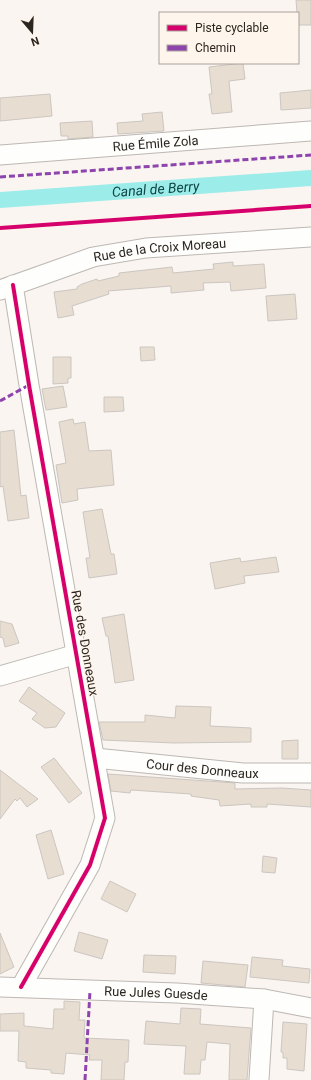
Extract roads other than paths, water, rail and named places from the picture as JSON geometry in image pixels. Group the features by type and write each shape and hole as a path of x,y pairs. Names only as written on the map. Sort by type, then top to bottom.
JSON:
{"street":[{"name":"Rue Émile Zola","path":"0,155 311,131"},
{"name":"Rue de la Croix Moreau","path":"7,287 93,257 146,248 311,237"},
{"name":"Rue des Donneaux","path":"7,287 29,385 105,818 90,865 21,987"},
{"path":"0,676 77,654"},
{"name":"Cour des Donneaux","path":"95,758 243,773 311,773"},
{"name":"Rue Jules Guesde","path":"0,988 21,987 177,993 264,999 311,1008"},
{"path":"259,1080 264,999"}],"waterway":[{"name":"Canal de Berry","path":"0,200 311,178"}]}
